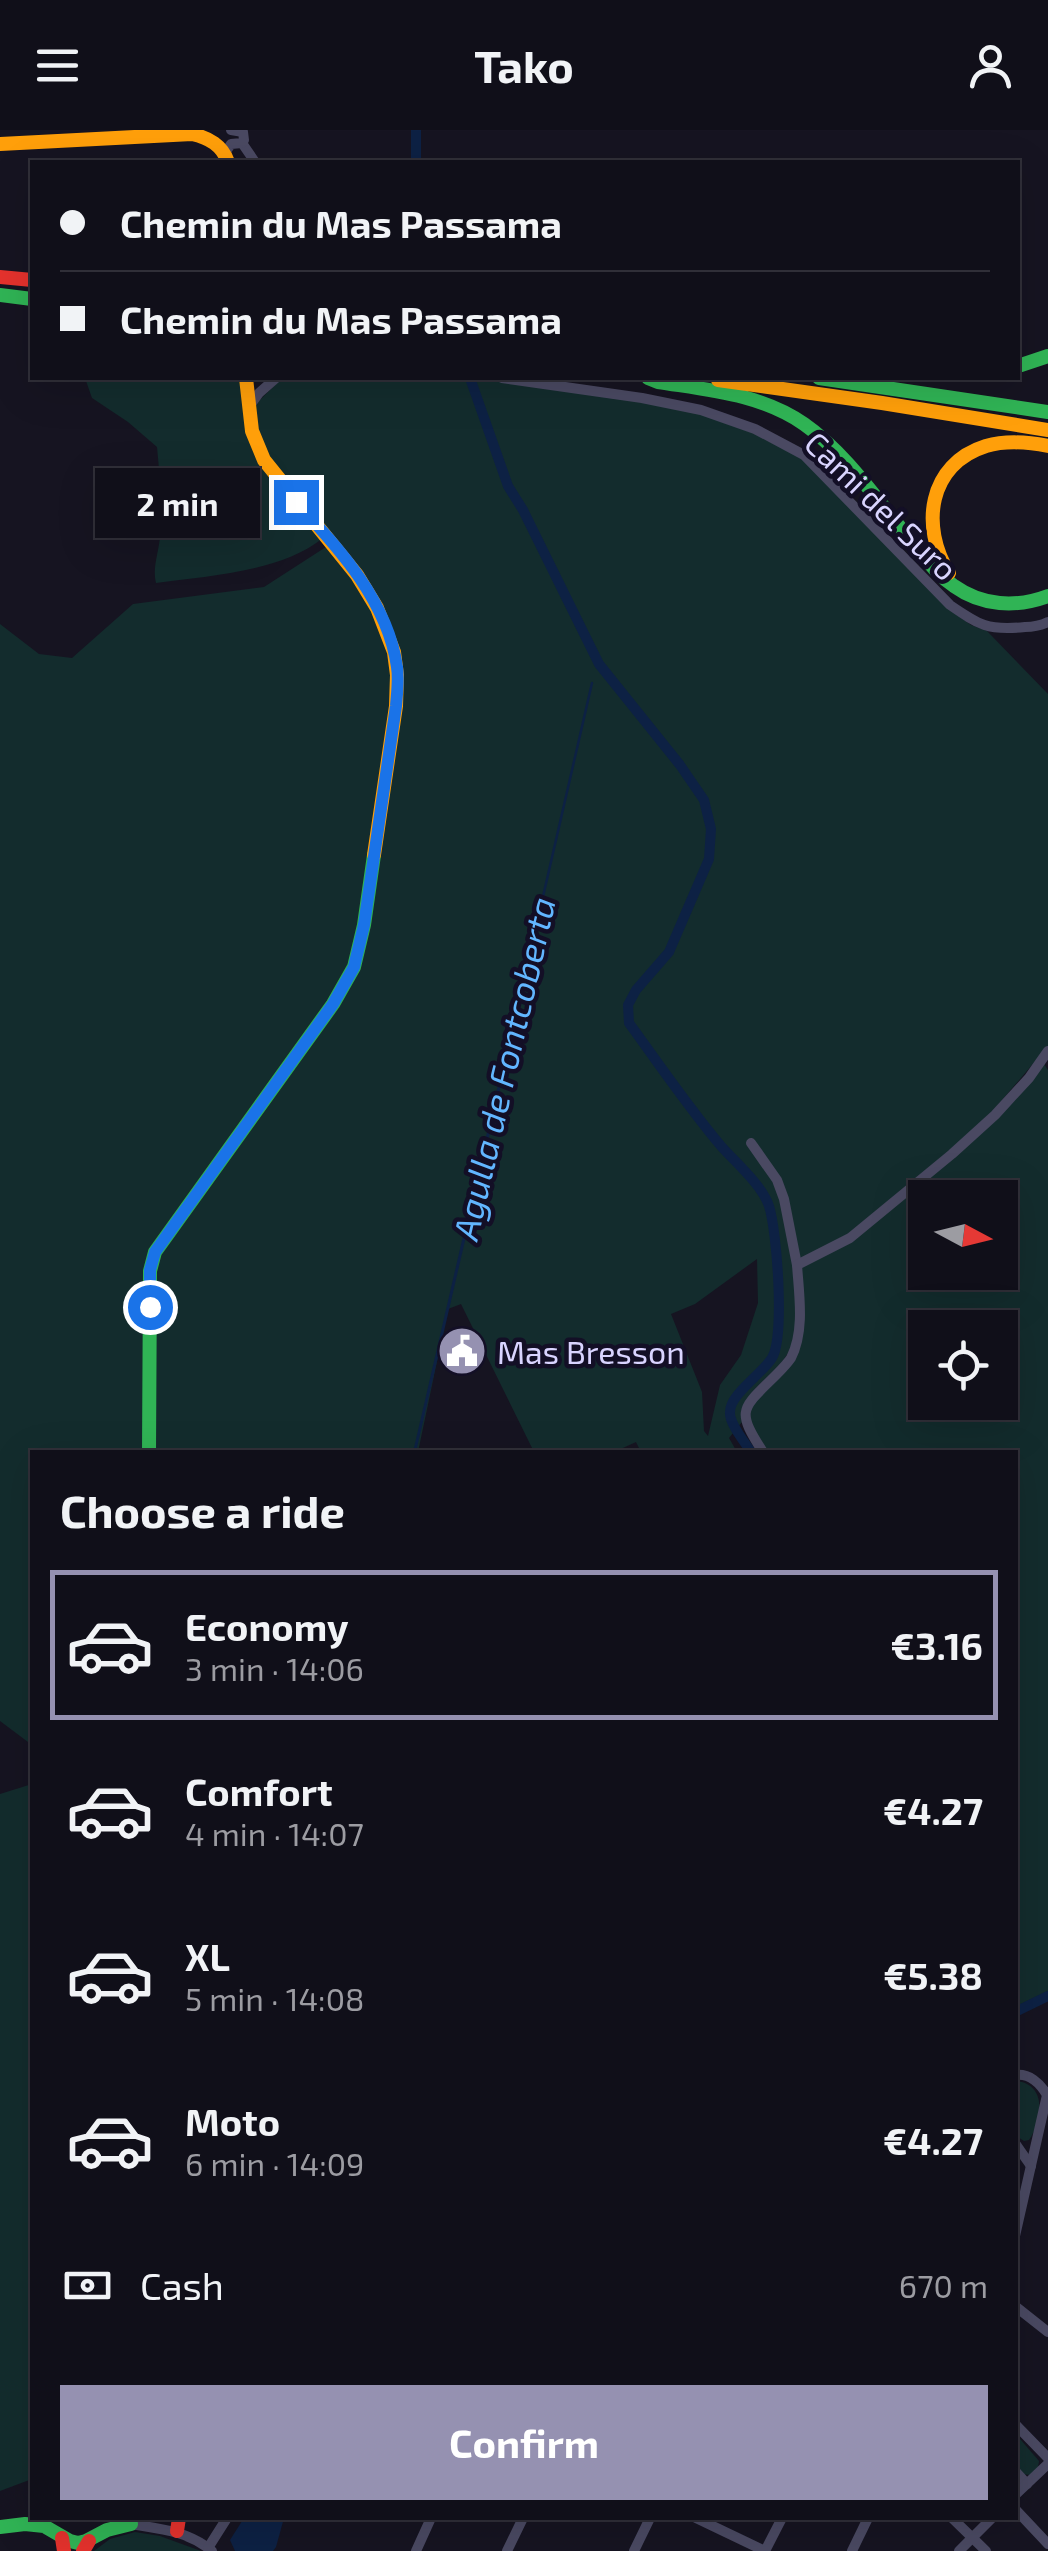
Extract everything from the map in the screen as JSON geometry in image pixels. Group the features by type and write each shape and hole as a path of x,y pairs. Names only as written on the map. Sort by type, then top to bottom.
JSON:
{"main road":[{"path":"0,144 197,132 212,140 226,158"},
{"path":"0,277 30,280"},
{"path":"0,295 30,299"},
{"path":"1020,365 1048,356"},
{"path":"149,1450 150,1270 155,1252 333,1004 354,967 364,925 396,706 398,671 392,644 369,594 333,542 278,482 255,441 246,380"},
{"path":"653,380 760,402 805,425 852,472 942,578 966,592 986,602 1019,605 1048,596"},
{"path":"713,380 1048,430"},
{"path":"832,380 1048,412"},
{"path":"966,592 944,568 933,544 933,503 945,475 974,450 999,442 1048,446"},
{"path":"0,2518 30,2513"},
{"path":"0,2527 46,2526 86,2546 104,2524 126,2521"}],"street":[{"path":"226,158 240,134 254,160"},
{"path":"248,408 274,380"},
{"name":"Cami del Suro","path":"516,380 701,410 755,429 804,455 950,605 973,621 1000,630 1048,622"},
{"path":"797,1265 850,1238 952,1154 995,1115 1048,1051"},
{"path":"751,1143 777,1180 784,1199 800,1302 797,1342 789,1361 747,1404 744,1416 748,1429 762,1450"},
{"path":"1018,2075 1028,2076 1042,2086 1046,2095 1018,2220"},
{"path":"1018,2147 1031,2166"},
{"path":"1018,2308 1048,2332"},
{"path":"1018,2427 1048,2461 1018,2493"},
{"path":"1018,2474 1027,2484"},
{"path":"1018,2513 1048,2544"},
{"path":"126,2521 178,2524 210,2549 226,2520"},
{"path":"416,2551 430,2520"},
{"path":"507,2551 522,2520"},
{"path":"634,2551 649,2520"},
{"path":"700,2520 766,2551 781,2520"},
{"path":"852,2551 867,2520"},
{"path":"954,2520 986,2551"},
{"path":"959,2551 990,2520"}],"green space":[{"path":"86,380 241,380 251,443 323,538 265,565 156,583 161,514 157,447 92,398"},
{"path":"280,380 490,380 700,414 753,433 801,458 947,608 987,631 1048,694 1048,1046 992,1112 949,1151 914,1180 908,1180 908,1185 848,1234 793,1263 796,1314 792,1344 780,1364 746,1401 742,1422 729,1438 736,1450 640,1450 636,1442 618,1450 533,1450 461,1304 448,1309 418,1450 154,1450 155,1271 159,1253 359,969 397,643 282,479 259,439 252,408","holes":["757,1259 758,1303 741,1355 720,1385 708,1436 704,1431 702,1392 671,1314 695,1304"]},
{"path":"329,545 360,589 386,638 393,677 392,705 360,924 350,965 329,1001 150,1249 144,1450 30,1450 30,1744 0,1721 0,624 39,654 72,658 133,604 264,587"},
{"path":"1044,1064 1048,1070 1048,1991 1018,2006 1018,1450 768,1450 749,1419 751,1406 793,1363 801,1267 852,1241 908,1189 908,1290 1018,1290 1018,1180 918,1180"},
{"path":"30,1785 30,2480 0,2491 0,1794"},
{"path":"1018,2082 1033,2088 1039,2104 1034,2132 1024,2141 1018,2137"},
{"path":"1018,2436 1039,2461 1030,2475 1018,2469"},
{"path":"135,2532 160,2536 201,2551 94,2551 110,2539"}],"water":[{"path":"513,1020 516,1021 413,1450"},
{"path":"243,2520 283,2520 273,2551 235,2551 230,2540"}],"waterway":[{"path":"416,130 416,160"},
{"path":"471,380 508,486 599,664 704,800 711,829 709,859 669,952 628,1005 629,1023 685,1101 755,1182 769,1206 778,1284 776,1346 772,1358 735,1398 730,1412 750,1450"},
{"name":"Agulla de Fontcoberta","path":"514,1023 592,683"},
{"path":"1018,2011 1048,1996"}],"traffic: fast":[{"path":"0,295 30,299"},
{"path":"1020,365 1048,356"},
{"path":"653,380 752,400 804,424 848,464 936,571 965,593 999,603 1048,596"},
{"path":"832,380 1048,412"},
{"path":"149,1450 150,1271 155,1252 333,1004 354,967 374,855"},
{"path":"0,2527 44,2526 78,2543 131,2524"}],"traffic: slow":[{"path":"0,144 192,134 214,143 227,160"},
{"path":"246,380 252,431 264,460 357,575 377,608 394,652 396,706 374,855"},
{"path":"718,380 1048,430"},
{"path":"949,573 934,536 933,517 941,482 952,467 967,455 994,444 1048,446"}],"traffic: jam":[{"path":"0,277 30,280"},
{"path":"177,2531 179,2520"},
{"path":"62,2538 64,2551"},
{"path":"83,2551 89,2541"}],"place":[{"name":"Mas Bresson","path":"462,1351"}],"route":[{"path":"150,1307 150,1270 155,1252 333,1004 354,967 364,925 398,671 392,644 369,594 333,542 296,502"}]}
